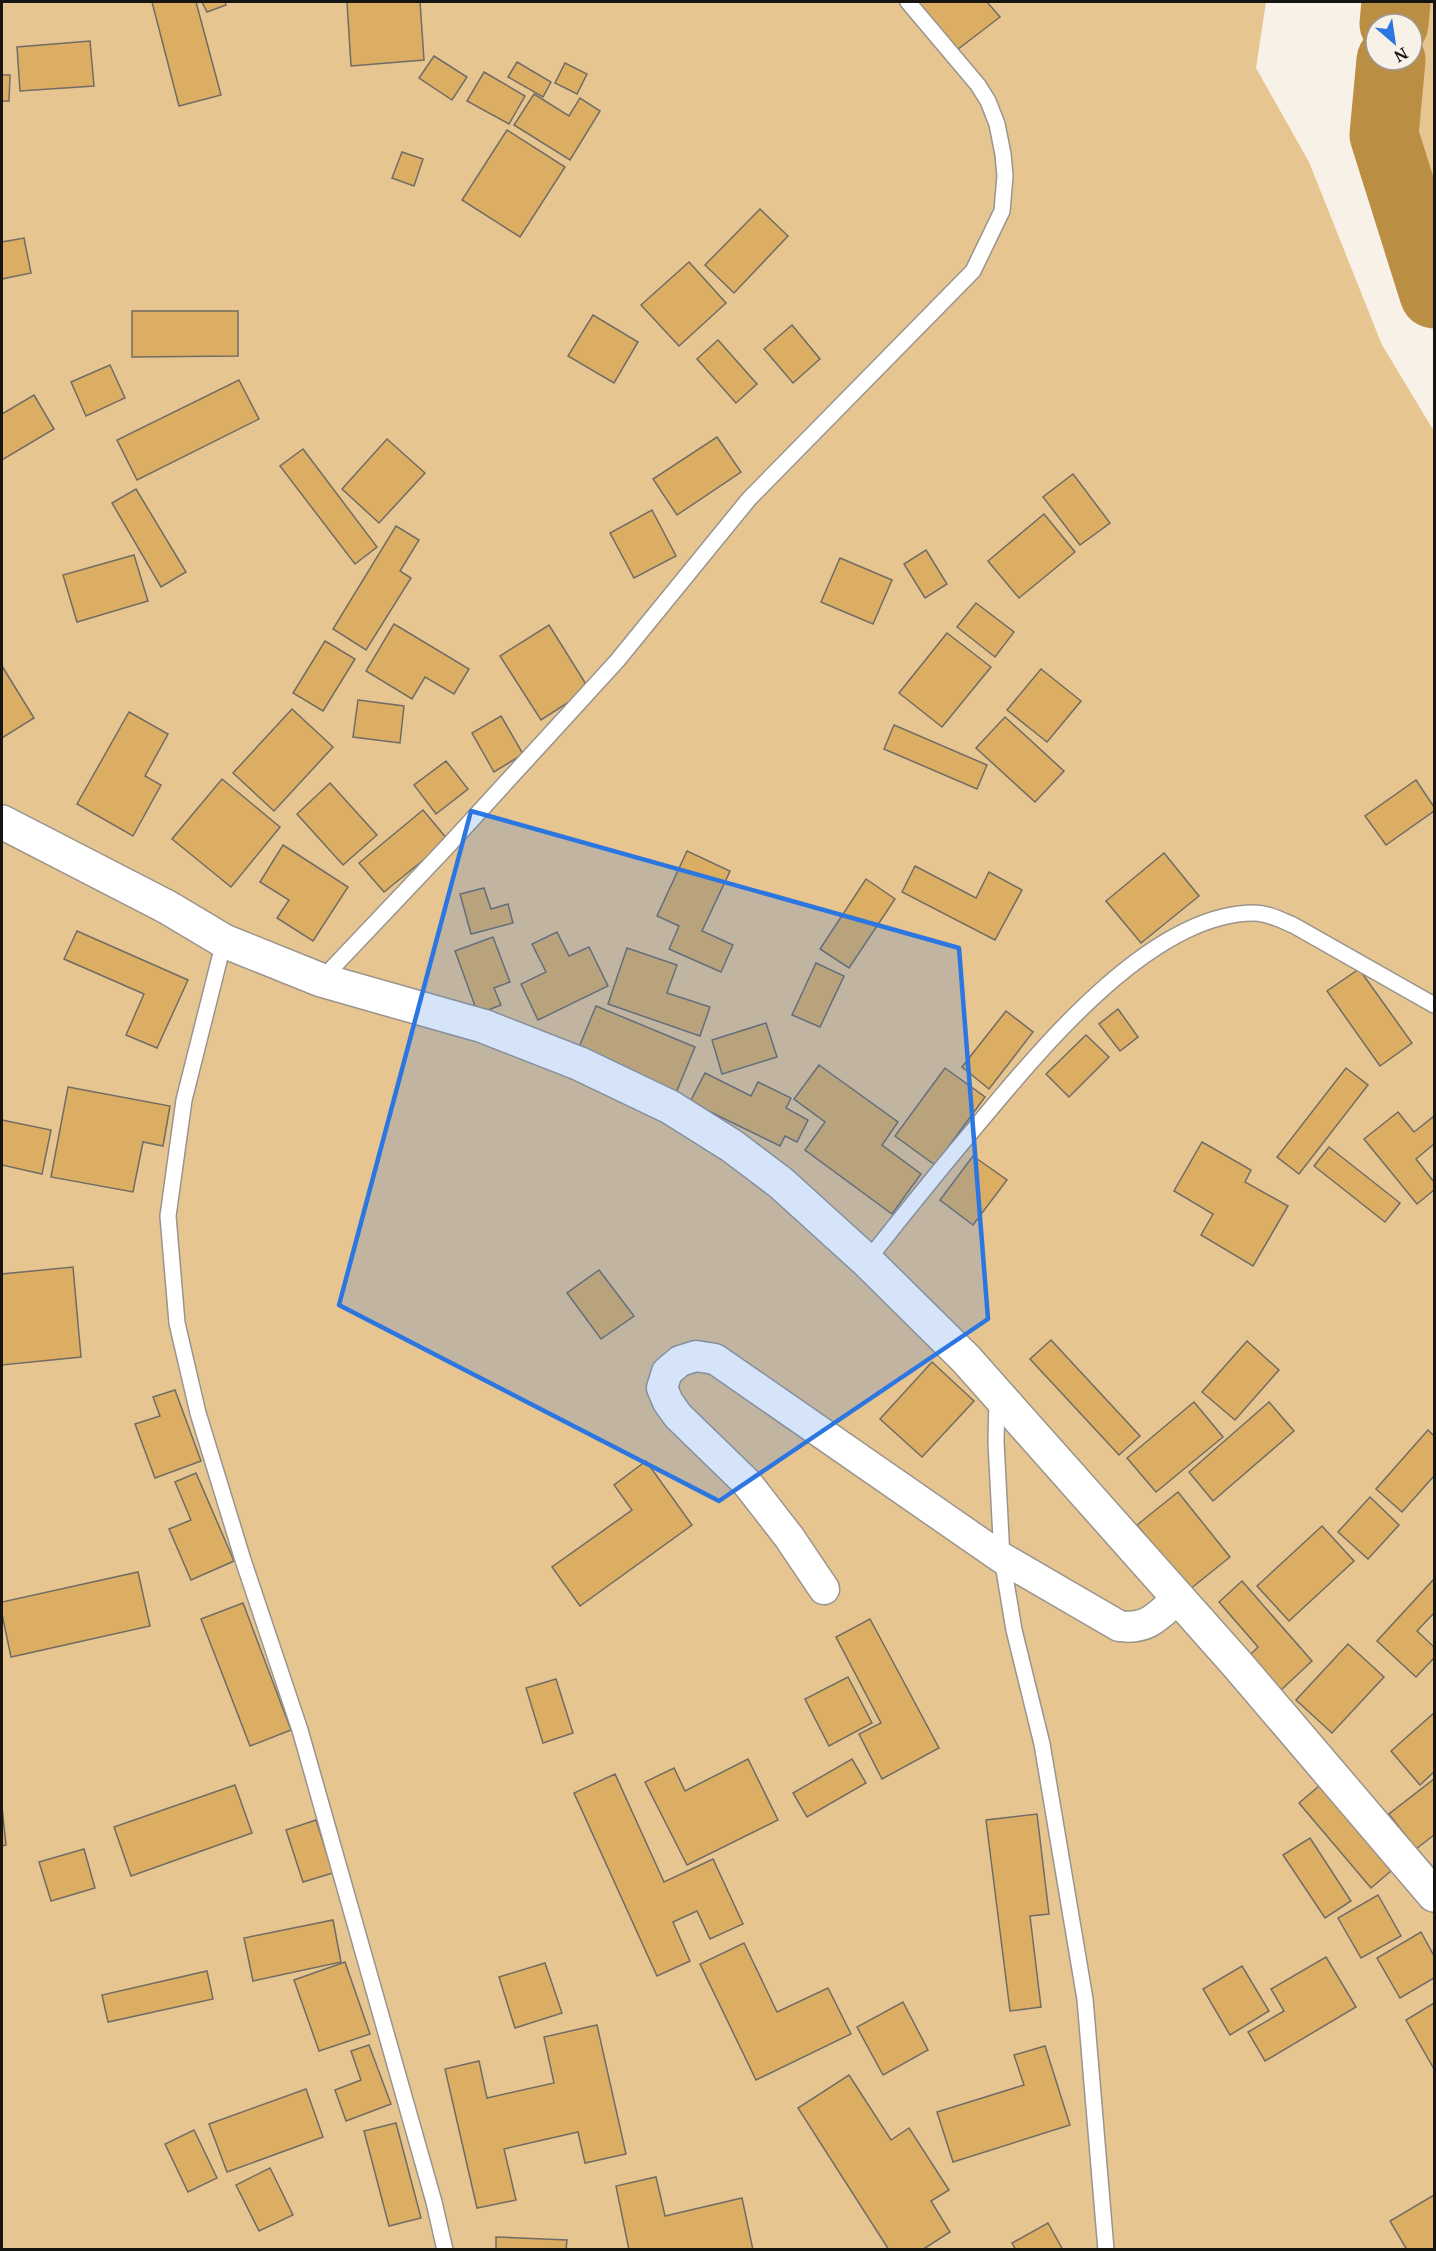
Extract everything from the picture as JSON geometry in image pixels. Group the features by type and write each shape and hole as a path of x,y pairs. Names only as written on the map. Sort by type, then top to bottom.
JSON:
{"street":[{"path":"2,822 167,907 224,941 321,980 483,1026 578,1063 670,1107 732,1146 781,1182 867,1261 966,1359 1178,1598 1434,1895"},
{"path":"824,1589 789,1537 747,1483 678,1416 668,1402 662,1388 667,1372 680,1361 696,1356 715,1359 1002,1558 1119,1626 1138,1627 1151,1622 1178,1598"}],"lane":[{"path":"321,980 447,847 616,661 749,499 973,271 1002,211 1004,154 997,124 988,101 978,85 908,2"},
{"path":"867,1261 929,1182 1012,1084 1075,1015 1136,962 1172,938 1202,924 1244,914 1257,913 1272,916 1293,925 1434,1005"},
{"path":"224,941 184,1100 168,1216 177,1323 198,1413 243,1560 300,1730 434,2202 445,2250"},
{"path":"997,1394 996,1442 1002,1558 1014,1630 1042,1744 1085,1999 1106,2250"}],"highlighted area":[{"path":"471,811 959,948 988,1319 719,1501 339,1305"}],"shaded area":[{"path":"2,2 1266,2 1256,68 1309,162 1382,345 1434,431 1434,2249 2,2249"},
{"path":"1396,2 1434,2 1434,294 1384,135 1390,72 1424,72 1424,12 1395,12"}],"building":[{"path":"152,2 196,2 221,95 179,106"},
{"path":"202,2 225,2 226,5 207,12"},
{"path":"347,2 420,2 424,60 351,66"},
{"path":"912,2 987,2 1000,17 953,53"},
{"path":"90,41 94,86 20,91 17,47"},
{"path":"434,56 467,77 452,100 419,78"},
{"path":"517,62 551,82 543,97 508,77"},
{"path":"565,63 587,74 577,94 555,83"},
{"path":"484,72 525,96 509,124 467,101"},
{"path":"2,75 10,75 9,101 2,101"},
{"path":"534,94 569,116 580,98 600,111 570,160 514,125"},
{"path":"507,130 565,167 520,237 462,200"},
{"path":"402,152 423,159 414,186 392,178"},
{"path":"760,209 788,236 734,293 705,265"},
{"path":"24,238 31,273 2,279 2,242"},
{"path":"689,262 726,303 679,346 641,305"},
{"path":"132,311 238,311 238,356 132,357"},
{"path":"593,315 638,342 614,383 568,356"},
{"path":"792,325 820,359 793,383 764,349"},
{"path":"718,340 757,384 736,403 697,359"},
{"path":"110,365 125,398 86,416 71,382"},
{"path":"239,380 259,419 137,480 117,440"},
{"path":"34,395 54,429 2,460 2,414"},
{"path":"717,437 741,472 677,515 653,479"},
{"path":"387,439 425,473 379,523 342,489"},
{"path":"303,449 377,547 355,564 280,466"},
{"path":"1073,474 1110,523 1080,545 1043,497"},
{"path":"136,489 186,572 161,587 112,503"},
{"path":"652,510 676,556 634,578 610,533"},
{"path":"1044,514 1075,552 1019,598 988,561"},
{"path":"396,526 419,540 400,571 411,578 366,650 333,629"},
{"path":"926,550 947,584 925,598 904,564"},
{"path":"134,555 148,601 77,622 63,575"},
{"path":"840,558 892,580 873,624 821,602"},
{"path":"976,603 1014,632 995,657 957,627"},
{"path":"394,624 469,669 454,694 425,677 412,699 366,671"},
{"path":"549,625 589,689 541,720 500,656"},
{"path":"947,633 991,667 942,727 899,693"},
{"path":"325,641 355,659 323,711 293,693"},
{"path":"2,666 34,718 2,738"},
{"path":"1041,669 1081,701 1047,742 1007,710"},
{"path":"358,700 404,706 400,743 353,737"},
{"path":"292,709 333,747 274,811 233,773"},
{"path":"129,712 168,734 145,776 161,785 133,836 77,804"},
{"path":"501,716 523,754 494,772 472,733"},
{"path":"1005,717 1064,771 1035,802 976,748"},
{"path":"894,725 987,765 977,789 884,749"},
{"path":"446,761 468,789 436,814 414,785"},
{"path":"222,779 280,827 231,887 172,839"},
{"path":"1416,780 1434,807 1434,811 1386,845 1365,816"},
{"path":"330,783 377,835 343,865 297,814"},
{"path":"423,810 448,840 384,892 359,863"},
{"path":"283,845 348,887 313,941 277,918 289,900 260,882"},
{"path":"687,851 730,871 702,931 733,945 721,972 669,949 679,926 657,916"},
{"path":"1164,853 1199,896 1141,943 1106,901"},
{"path":"915,866 976,898 989,872 1022,890 995,940 902,892"},
{"path":"866,879 895,899 849,968 820,949"},
{"path":"484,888 491,909 508,904 513,923 471,934 460,894"},
{"path":"77,931 188,980 157,1048 126,1035 144,994 64,959"},
{"path":"557,932 569,956 589,947 608,986 538,1020 521,984 546,972 532,944"},
{"path":"493,937 510,982 494,988 501,1005 478,1014 455,951"},
{"path":"627,948 677,965 667,993 710,1007 700,1036 608,1004"},
{"path":"816,963 844,976 820,1027 792,1015"},
{"path":"1359,969 1412,1043 1380,1066 1327,991"},
{"path":"596,1006 695,1047 676,1093 577,1052"},
{"path":"1118,1009 1138,1037 1120,1051 1099,1024"},
{"path":"1006,1011 1033,1032 989,1089 962,1067"},
{"path":"766,1023 777,1057 722,1074 712,1040"},
{"path":"1086,1035 1109,1057 1069,1097 1046,1074"},
{"path":"819,1065 898,1122 882,1145 921,1174 892,1214 805,1150 825,1122 794,1099"},
{"path":"945,1068 985,1097 935,1165 895,1136"},
{"path":"1346,1068 1368,1085 1299,1174 1277,1157"},
{"path":"705,1073 751,1096 758,1082 791,1098 786,1108 808,1120 797,1142 785,1136 780,1146 690,1102"},
{"path":"68,1087 170,1106 163,1146 143,1142 133,1192 51,1177"},
{"path":"1398,1112 1414,1132 1433,1117 1434,1119 1434,1144 1416,1159 1434,1182 1434,1190 1417,1204 1364,1139"},
{"path":"2,1120 51,1130 42,1174 2,1165"},
{"path":"1202,1142 1251,1170 1245,1182 1288,1206 1253,1266 1201,1235 1213,1214 1174,1191"},
{"path":"1329,1147 1400,1203 1385,1222 1314,1166"},
{"path":"973,1156 1007,1180 973,1225 940,1200"},
{"path":"73,1267 81,1357 2,1365 2,1274"},
{"path":"599,1270 634,1316 601,1339 567,1293"},
{"path":"1051,1340 1140,1436 1119,1455 1030,1359"},
{"path":"1247,1341 1279,1370 1235,1420 1202,1392"},
{"path":"932,1362 974,1401 922,1457 880,1419"},
{"path":"175,1390 201,1461 155,1478 135,1424 160,1416 153,1397"},
{"path":"1194,1402 1223,1437 1156,1492 1127,1458"},
{"path":"1269,1402 1294,1431 1213,1501 1189,1472"},
{"path":"1428,1430 1434,1436 1434,1476 1402,1512 1376,1489"},
{"path":"646,1461 692,1525 580,1606 552,1567 632,1510 614,1485"},
{"path":"196,1473 234,1561 191,1580 169,1529 191,1520 175,1482"},
{"path":"1178,1492 1230,1557 1189,1590 1137,1525"},
{"path":"1370,1497 1399,1525 1368,1559 1338,1532"},
{"path":"1322,1526 1354,1561 1289,1621 1257,1586"},
{"path":"138,1572 150,1626 11,1657 2,1614 2,1602"},
{"path":"1434,1579 1434,1613 1417,1631 1434,1647 1434,1658 1416,1677 1377,1641"},
{"path":"1242,1581 1312,1661 1280,1691 1249,1656 1258,1647 1219,1602"},
{"path":"243,1603 291,1730 250,1746 201,1619"},
{"path":"870,1619 939,1748 882,1779 859,1734 881,1723 836,1637"},
{"path":"1348,1644 1384,1677 1332,1733 1296,1700"},
{"path":"848,1677 872,1723 829,1746 805,1699"},
{"path":"556,1679 573,1733 543,1743 526,1688"},
{"path":"1434,1713 1434,1772 1420,1785 1391,1751"},
{"path":"748,1759 778,1820 687,1865 645,1782 674,1768 685,1791"},
{"path":"852,1759 866,1783 807,1817 793,1793"},
{"path":"615,1774 664,1882 713,1859 743,1924 710,1939 697,1911 673,1922 690,1961 657,1976 574,1793"},
{"path":"1434,1779 1434,1835 1416,1849 1389,1814"},
{"path":"1325,1781 1398,1865 1371,1888 1299,1803"},
{"path":"235,1785 252,1833 131,1876 114,1827"},
{"path":"2,1807 6,1845 2,1846"},
{"path":"1037,1814 1049,1914 1030,1916 1041,2007 1010,2011 986,1820"},
{"path":"316,1820 333,1873 303,1882 286,1830"},
{"path":"1310,1838 1351,1901 1325,1918 1283,1855"},
{"path":"84,1849 95,1888 51,1901 39,1862"},
{"path":"1378,1895 1401,1936 1361,1958 1338,1918"},
{"path":"333,1920 341,1962 253,1981 244,1938"},
{"path":"1421,1932 1434,1956 1434,1978 1400,1998 1377,1958"},
{"path":"744,1943 777,2012 828,1988 851,2034 756,2080 700,1964"},
{"path":"1326,1957 1356,2007 1265,2061 1248,2032 1284,2011 1271,1989"},
{"path":"345,1962 370,2034 319,2051 294,1980"},
{"path":"545,1963 562,2013 515,2028 499,1977"},
{"path":"1242,1966 1269,2011 1230,2035 1203,1989"},
{"path":"207,1971 213,1999 108,2022 102,1995"},
{"path":"903,2002 928,2050 883,2075 857,2027"},
{"path":"1434,2003 1434,2069 1406,2020"},
{"path":"597,2025 626,2154 585,2163 578,2132 504,2149 516,2200 477,2208 445,2069 479,2061 487,2098 554,2083 544,2037"},
{"path":"369,2045 391,2104 346,2121 335,2090 361,2080 351,2051"},
{"path":"1045,2046 1070,2125 953,2162 937,2112 1024,2085 1014,2055"},
{"path":"849,2075 891,2140 909,2128 949,2190 931,2201 950,2232 922,2250 889,2250 798,2108"},
{"path":"306,2089 323,2137 227,2172 209,2124"},
{"path":"396,2123 421,2218 389,2226 364,2131"},
{"path":"194,2130 217,2178 188,2192 165,2144"},
{"path":"270,2168 293,2215 259,2231 236,2185"},
{"path":"656,2177 665,2216 742,2198 753,2250 629,2250 616,2186"},
{"path":"1434,2195 1434,2250 1407,2250 1390,2221"},
{"path":"1048,2223 1063,2250 1016,2250 1012,2243"},
{"path":"496,2237 567,2240 566,2250 496,2250"}],"waterway":[{"path":"1395,12 1396,2"},
{"path":"1390,72 1384,135 1434,294"}]}
